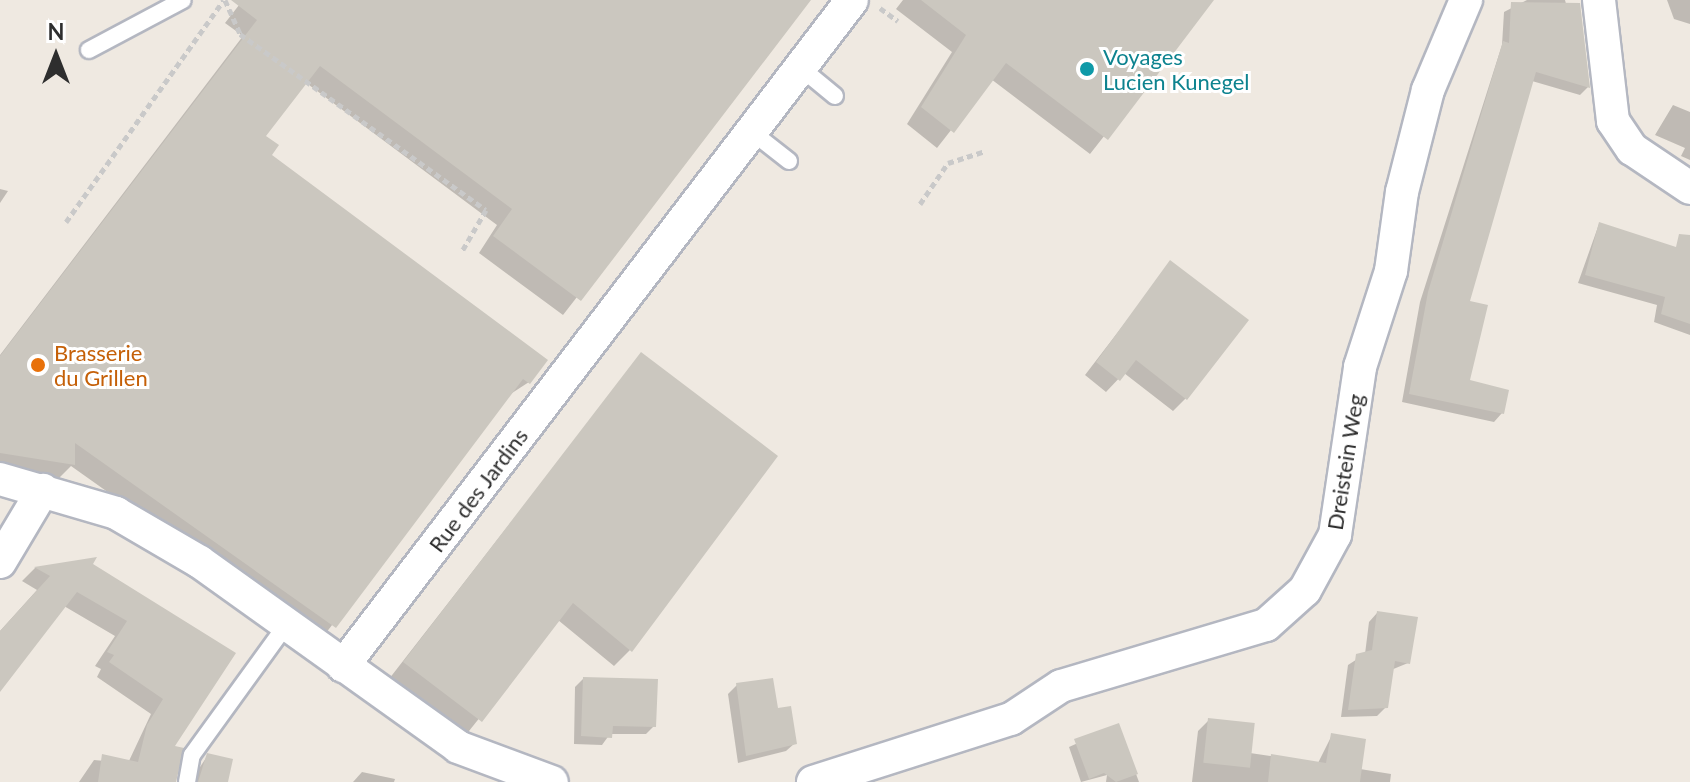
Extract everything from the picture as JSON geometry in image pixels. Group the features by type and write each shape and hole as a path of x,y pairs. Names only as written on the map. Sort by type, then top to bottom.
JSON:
{"street":[{"name":"Rue des Jardins","path":"343,666 852,0"},
{"name":"Dreistein Weg","path":"813,782 1011,719 1061,686 1266,625 1305,590 1335,535 1360,367 1391,271 1402,192 1428,90 1466,0"},
{"path":"1599,0 1613,121 1632,149 1690,188"},
{"path":"0,479 116,513 286,625 458,747 552,782"},
{"path":"0,562 43,490"}],"lane":[{"path":"89,50 183,0"},
{"path":"801,68 835,96"},
{"path":"752,132 789,161"},
{"path":"187,782 192,755 286,625"}],"path":[{"path":"66,222 224,0 240,34 486,210 462,251"},
{"path":"920,204 948,163 984,151"}],"building":[{"path":"231,0 811,0 581,301 493,236 512,209 320,66 266,136 279,145 272,155 548,360 530,384 523,379 336,628 75,443 75,465 0,453 0,356 257,20"},
{"name":"Voyages Lucien Kunegel","path":"921,0 1214,0 1108,140 1006,63 954,133 921,107 966,35"},
{"path":"1511,2 1580,3 1590,88 1536,72 1470,301 1488,305 1470,380 1509,390 1504,414 1409,394 1428,292 1503,41 1509,43"},
{"path":"1599,222 1676,247 1679,234 1690,235 1690,324 1661,314 1665,297 1585,275"},
{"path":"1170,260 1249,320 1187,400 1136,360 1120,381 1096,362"},
{"path":"641,352 778,456 632,652 573,603 482,722 403,662"},
{"path":"97,557 93,564 236,653 175,746 184,748 176,782 98,782 102,754 138,762 147,725 163,699 109,662 114,655 107,652 127,621 77,592 0,692 0,631 50,576 34,567"},
{"path":"1377,611 1418,617 1410,664 1395,661 1388,708 1348,710 1356,654 1372,650"},
{"path":"583,677 658,679 656,727 613,726 612,738 581,736"},
{"path":"773,678 778,708 791,706 797,744 746,756 736,683"},
{"path":"1208,718 1255,723 1250,768 1203,763"},
{"path":"1119,723 1138,774 1116,782 1104,773 1089,779 1074,739"},
{"path":"1331,733 1366,739 1360,782 1268,782 1271,754 1326,763"},
{"path":"207,753 233,759 228,782 198,782"}],"place":[{"name":"Voyages Lucien Kunegel","path":"1087,69"},
{"name":"Brasserie du Grillen","path":"38,365"}]}
